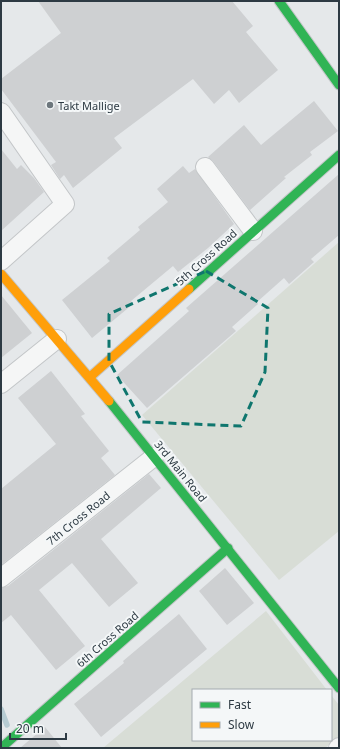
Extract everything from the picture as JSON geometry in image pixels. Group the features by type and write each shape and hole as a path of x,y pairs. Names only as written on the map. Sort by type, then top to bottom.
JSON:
{"street":[{"path":"282,2 339,85"},
{"path":"1,112 65,204 1,261"},
{"name":"5th Cross Road","path":"90,377 339,155"},
{"path":"205,167 254,231"},
{"name":"3rd Main Road","path":"1,274 90,377 339,688"},
{"path":"1,384 57,339"},
{"name":"7th Cross Road","path":"1,578 154,457"},
{"name":"6th Cross Road","path":"2,746 228,548"}],"highlighted area":[{"path":"206,271 268,308 265,372 241,426 142,422 109,361 109,314"}],"shaded area":[{"path":"339,242 339,531 279,580 142,415"},
{"path":"266,611 326,689 192,689 192,741 332,741 332,696 339,705 339,737 325,748 103,748"}],"building":[{"path":"38,1 232,1 253,26 246,32 278,70 239,103 229,90 214,104 193,79 114,138 122,148 73,188 64,175 60,179 51,165 56,162 1,89 1,79 61,33"},
{"path":"314,101 338,131 310,152 312,155 284,177 286,178 250,210 213,161 208,157 244,125 261,145"},
{"path":"1,149 17,169 21,165 34,178 44,192 1,231"},
{"path":"183,166 189,173 195,169 234,224 208,248 178,272 173,266 131,301 133,304 92,338 62,300 110,261 107,258 140,230 138,227 168,202 157,189"},
{"path":"339,174 339,235 311,259 314,262 289,284 284,278 257,302 258,304 232,327 236,331 147,408 117,375 189,311 186,308"},
{"path":"1,295 32,333 1,358"},
{"path":"51,371 85,414 81,416 109,451 101,458 115,475 1,565 1,489 56,444 18,398"},
{"path":"149,474 161,488 101,539 138,583 109,607 72,563 39,590 85,646 56,670 11,615 1,623 1,588 8,586"},
{"path":"225,568 254,603 227,625 199,591"},
{"path":"179,614 207,649 101,737 74,704 124,663 123,661"},
{"path":"45,727 62,748 20,748"}],"waterway":[{"path":"1,709 7,725"}],"traffic: fast":[{"path":"279,1 339,85"},
{"path":"189,289 339,155"},
{"path":"109,401 339,688"},
{"path":"1,748 228,548"}],"traffic: slow":[{"path":"1,274 109,401"},
{"path":"90,377 189,289"}],"place":[{"name":"Takt Mallige","path":"50,105"}]}
